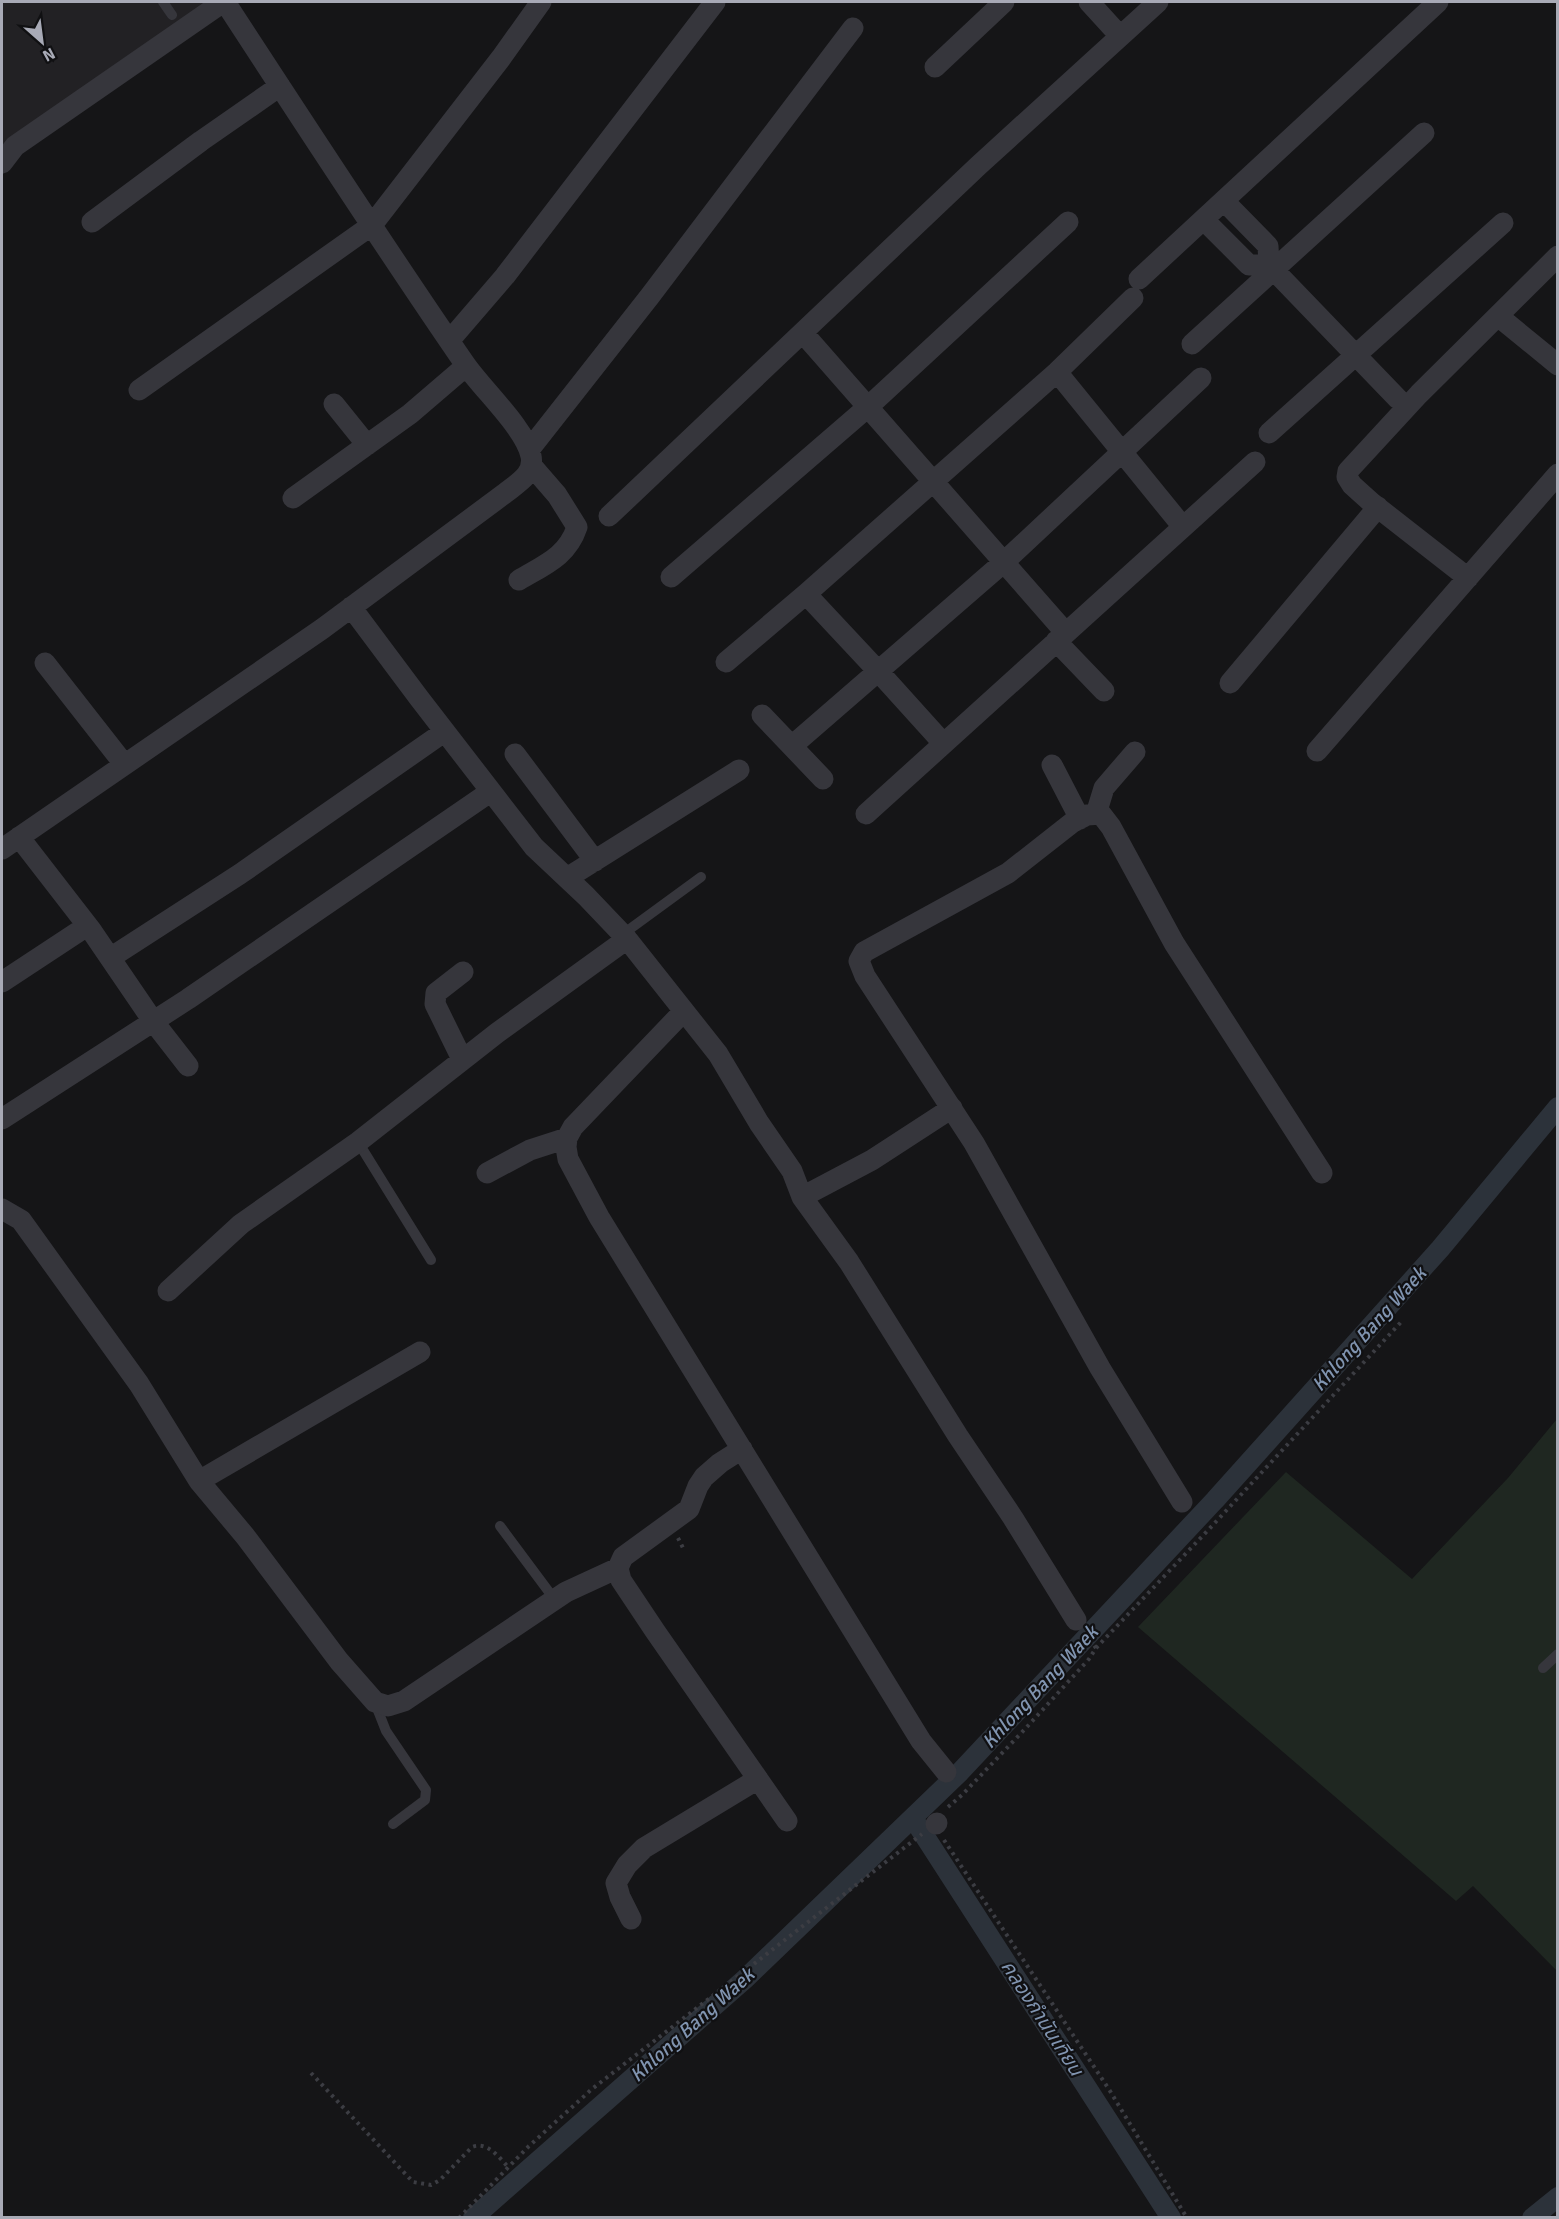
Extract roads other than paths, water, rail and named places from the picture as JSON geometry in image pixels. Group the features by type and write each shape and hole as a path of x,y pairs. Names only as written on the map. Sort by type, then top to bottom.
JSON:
{"street":[{"path":"2,163 15,146 224,2 404,277 466,366 520,434 530,458 558,495 577,527 573,540 562,554 519,580"},
{"path":"139,390 372,225 501,58 541,2"},
{"path":"450,340 505,276 715,2"},
{"path":"935,67 1004,2"},
{"path":"1089,2 1120,36"},
{"path":"609,516 978,166 1158,2"},
{"path":"726,662 1057,372 1204,220 1438,2"},
{"path":"2,849 322,629 528,474 530,458 853,28"},
{"path":"92,222 280,86"},
{"path":"1192,344 1271,267 1424,133"},
{"path":"1224,201 1268,246 1271,267 1398,399"},
{"path":"1204,220 1249,265 1271,267"},
{"path":"671,578 869,406 1068,222"},
{"path":"1269,433 1503,223"},
{"path":"1468,578 1352,485 1347,477 1348,471 1419,394 1557,256"},
{"path":"1498,316 1557,365"},
{"path":"803,333 1004,562 1104,691"},
{"path":"293,498 410,414 466,366"},
{"path":"1057,372 1184,527"},
{"path":"793,745 1004,562 1121,450 1201,378"},
{"path":"334,404 367,445"},
{"path":"866,814 1060,636 1255,462"},
{"path":"1317,751 1557,474"},
{"path":"1230,683 1378,507"},
{"path":"806,594 943,743"},
{"path":"351,607 444,732 534,847 625,937 718,1054 759,1123 792,1171 802,1197 849,1262 1076,1620"},
{"path":"45,663 124,764"},
{"path":"762,716 793,745 823,779"},
{"path":"110,958 240,874 444,732"},
{"path":"1135,752 1104,788 1088,816 1008,873 864,952 859,961 865,976 952,1108 998,1185 1100,1368 1182,1502"},
{"path":"515,754 595,861"},
{"path":"1052,765 1088,816"},
{"path":"567,878 739,770"},
{"path":"2,1119 368,878 490,792"},
{"path":"1088,816 1101,814 1111,827 1174,944 1322,1173"},
{"path":"19,837 87,926 153,1021 188,1066"},
{"path":"2,982 87,926"},
{"path":"168,1292 241,1224 358,1142 462,1059 625,937"},
{"path":"462,1059 435,1004 436,993 463,972"},
{"path":"683,1012 573,1127 567,1138 568,1160 599,1217 921,1741 951,1780"},
{"path":"802,1197 872,1160 952,1108"},
{"path":"487,1173 530,1150 567,1138"},
{"path":"2,1209 21,1220 139,1384 199,1481 245,1536 339,1661 375,1702 387,1706 404,1701 566,1592 618,1568"},
{"path":"2,1231 21,1220"},
{"path":"199,1481 420,1352"},
{"path":"742,1449 704,1477 689,1509 623,1557 618,1568 621,1580 649,1623 787,1821"},
{"path":"631,1919 620,1897 616,1882 627,1865 644,1848 758,1779"}],"lane":[{"path":"163,2 172,15"},
{"path":"625,937 701,877"},
{"path":"358,1142 431,1260"},
{"path":"500,1526 555,1600"},
{"path":"1543,1668 1557,1654"},
{"path":"375,1702 386,1731 426,1790 425,1800 393,1824"}],"waterway":[{"name":"Khlong Bang Waek","path":"473,2218 745,1979 960,1772 1215,1500 1440,1249 1558,1107"},
{"name":"คลองกำนันเทียน","path":"913,1818 1171,2218"},
{"path":"1532,2218 1558,2197"}]}
